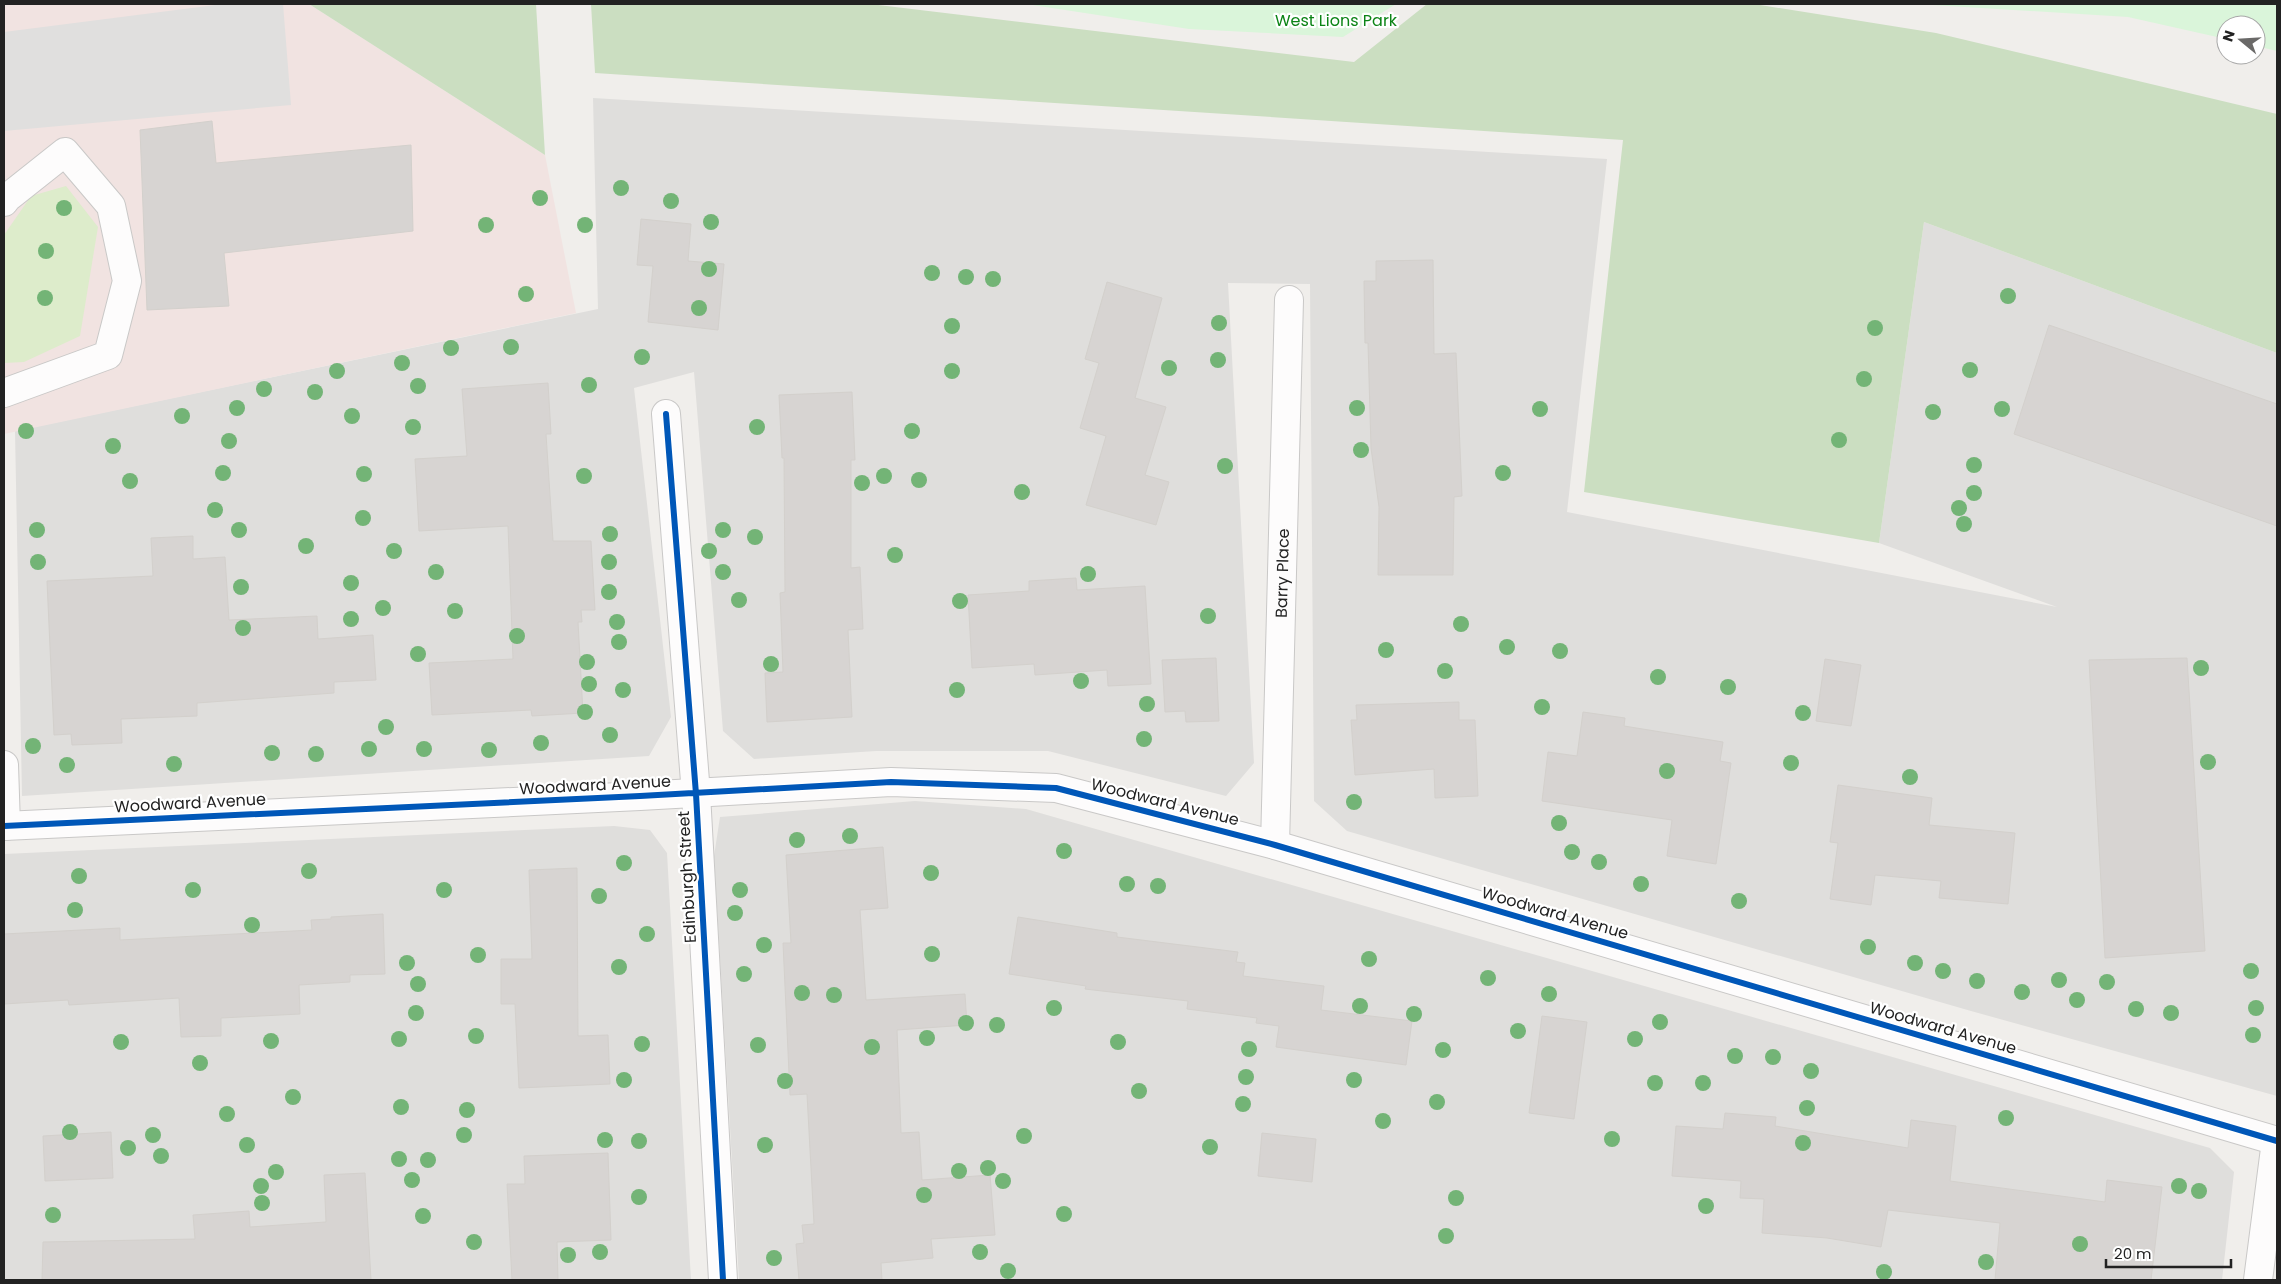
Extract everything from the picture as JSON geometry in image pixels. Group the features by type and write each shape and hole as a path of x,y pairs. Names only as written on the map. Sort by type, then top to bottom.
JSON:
{"street":[{"path":"4,202 65,152 110,206 127,281 108,356 4,394"},
{"name":"Barry Place","path":"1275,844 1289,300"},
{"name":"Edinburgh Street","path":"666,414 696,794 723,1280"},
{"path":"4,765 5,826"},
{"name":"Woodward Avenue","path":"5,826 696,794 891,782 1056,788 1275,844 2277,1141"},
{"path":"2258,1280 2277,1141"}],"shaded area":[{"path":"4,4 309,4 545,155 576,313 4,434"},
{"path":"223,4 283,4 291,105 4,131 4,32"},
{"path":"593,98 1607,159 1567,512 2057,607 1879,543 1924,222 2277,353 2277,1096 1971,1011 1347,831 1314,801 1310,284 1228,283 1254,763 1226,796 1048,751 876,751 754,759 723,731 694,372 634,388 671,717 649,756 22,796 15,431 598,309"},
{"path":"915,801 1026,809 2210,1148 2234,1172 2222,1280 739,1280 714,856 720,817"},
{"path":"614,826 650,830 667,853 691,1280 4,1280 4,854"}],"green space":[{"path":"309,4 536,4 545,155"},
{"path":"591,4 870,4 1354,62 1427,4 1754,4 1936,33 2277,114 2277,353 1924,222 1879,543 1584,492 1623,140 595,73"},
{"name":"West Lions Park","path":"1026,4 1396,4 1343,37 1189,29"},
{"path":"1916,4 2277,4 2277,51 2266,48 2266,15 2216,15 2216,37 2128,17"},
{"path":"66,186 98,227 80,336 24,362 4,363 4,235 31,196"}],"building":[{"path":"212,121 216,163 411,145 413,231 224,253 229,306 147,310 140,130"},
{"path":"641,219 691,224 688,261 724,264 718,330 648,322 653,266 637,265"},
{"path":"1433,260 1434,354 1456,353 1462,496 1454,497 1453,575 1378,575 1379,507 1371,448 1368,343 1365,343 1364,281 1376,281 1376,261"},
{"path":"1107,282 1162,298 1135,398 1166,407 1145,475 1169,482 1156,525 1086,505 1106,436 1080,428 1099,363 1085,359"},
{"path":"2049,325 2277,404 2277,526 2014,434"},
{"path":"548,383 551,434 546,434 553,541 591,541 595,610 581,610 582,622 578,622 583,713 532,716 531,710 432,715 429,663 513,659 508,526 419,531 415,459 467,456 462,389"},
{"path":"852,392 855,460 851,460 851,568 860,567 863,629 848,630 852,717 767,722 765,673 783,672 780,593 785,592 784,458 782,458 779,395"},
{"path":"193,536 193,559 225,557 229,620 317,616 318,639 373,635 376,680 334,682 334,693 197,703 197,716 121,719 122,743 72,745 71,734 54,735 47,581 153,576 151,538"},
{"path":"1076,578 1077,590 1145,586 1151,684 1108,686 1107,670 1035,675 1034,664 972,668 968,595 1029,591 1029,581"},
{"path":"1216,658 1219,721 1186,722 1185,711 1165,712 1162,660"},
{"path":"2187,658 2205,951 2105,958 2089,660"},
{"path":"1825,659 1861,665 1851,726 1816,721"},
{"path":"1459,702 1459,720 1475,720 1478,796 1435,798 1434,769 1355,775 1351,720 1357,720 1356,705"},
{"path":"1583,712 1625,718 1624,726 1723,742 1720,761 1731,763 1716,864 1667,856 1672,820 1542,801 1548,752 1577,756"},
{"path":"1838,785 1932,798 1929,825 2015,833 2008,904 1939,898 1941,881 1875,875 1871,905 1830,899 1838,843 1830,842"},
{"path":"883,847 888,908 860,910 866,1000 965,994 967,1025 897,1030 901,1133 919,1132 922,1180 990,1175 995,1235 931,1239 933,1258 881,1263 882,1280 799,1280 796,1244 804,1243 802,1225 814,1224 807,1094 790,1095 783,943 791,943 786,855"},
{"path":"577,868 578,1036 608,1035 610,1084 519,1088 515,1004 501,1004 501,959 532,959 529,870"},
{"path":"383,914 385,974 350,975 350,982 299,985 300,1014 221,1018 221,1036 181,1037 179,998 69,1005 68,1000 4,1004 4,934 120,928 120,940 312,930 311,920"},
{"path":"1018,917 1117,933 1117,937 1238,952 1236,962 1245,963 1243,976 1324,986 1321,1010 1412,1021 1406,1065 1276,1047 1279,1026 1256,1023 1257,1018 1187,1009 1188,1001 1085,989 1086,986 1009,974"},
{"path":"1542,1016 1587,1022 1574,1119 1529,1113"},
{"path":"1725,1113 1776,1117 1775,1126 1908,1148 1911,1120 1956,1126 1950,1181 2105,1202 2107,1180 2162,1187 2151,1280 1995,1280 2000,1223 1888,1210 1881,1247 1827,1238 1762,1233 1764,1199 1740,1198 1741,1181 1672,1176 1676,1126 1723,1129"},
{"path":"111,1132 113,1178 45,1181 43,1136"},
{"path":"1262,1133 1316,1139 1312,1182 1258,1176"},
{"path":"608,1153 611,1240 557,1242 558,1280 512,1280 507,1184 525,1184 524,1156"},
{"path":"365,1173 371,1280 42,1280 43,1242 195,1239 193,1215 249,1211 250,1227 326,1222 324,1175"}],"cycle path":[{"path":"666,414 696,794 723,1280"},
{"path":"4,826 640,796 891,782 1056,788 1275,845 2277,1141"}]}
